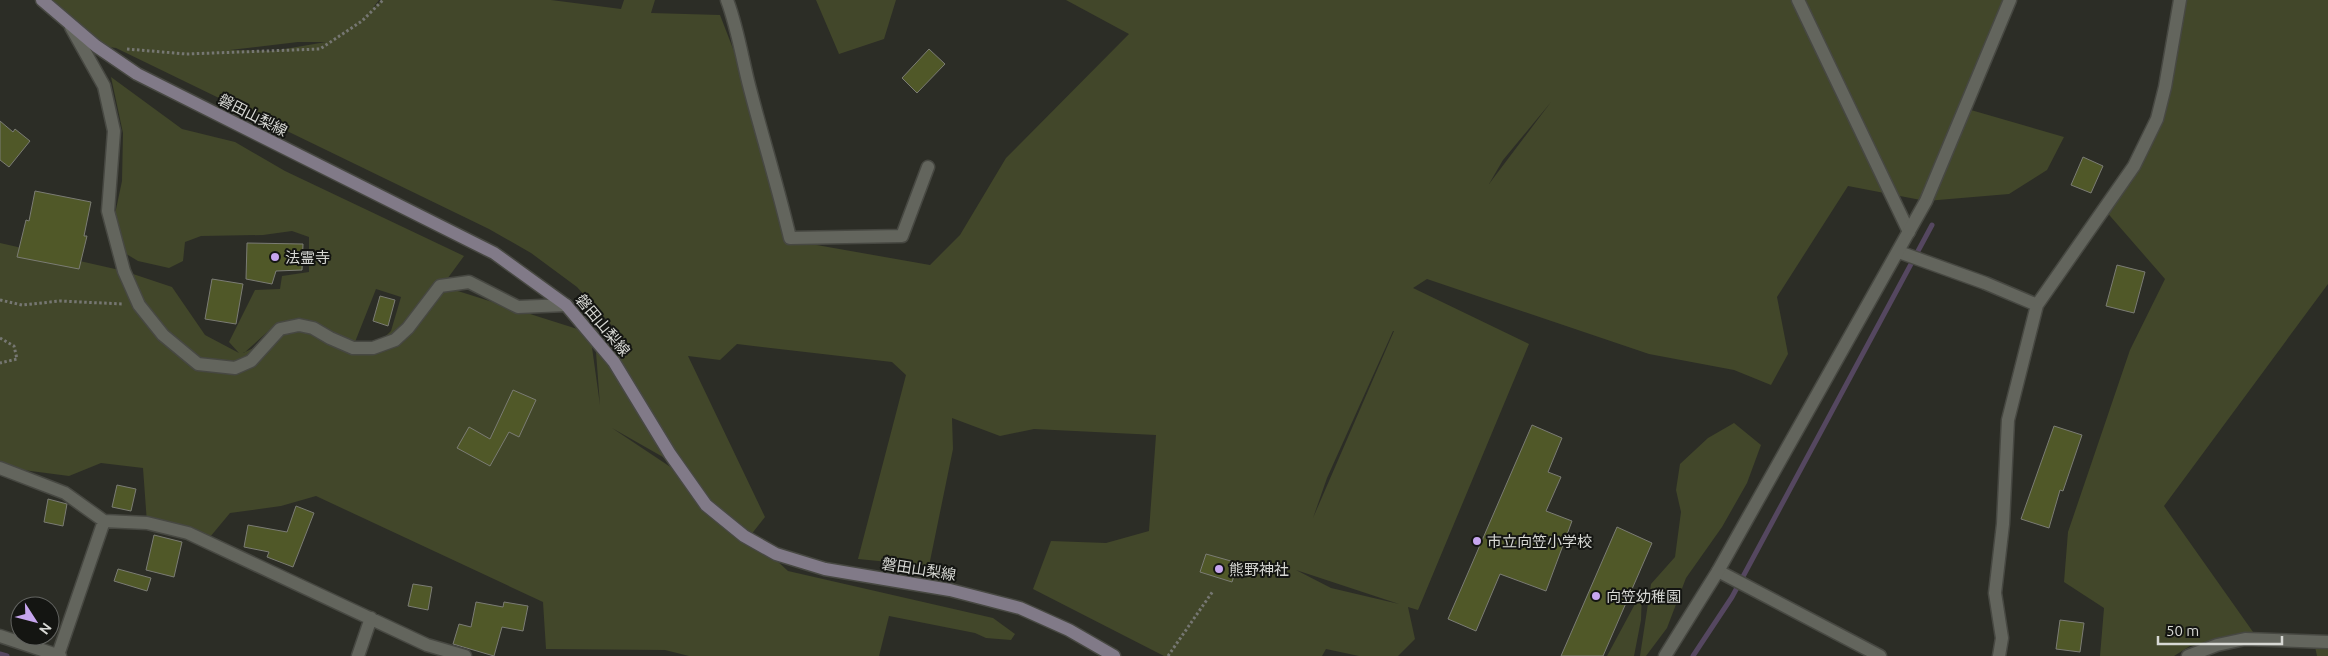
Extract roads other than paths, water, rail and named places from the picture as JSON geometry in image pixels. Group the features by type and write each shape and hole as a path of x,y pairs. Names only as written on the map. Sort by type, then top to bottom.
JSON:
{"main road":[{"name":"磐田山梨線","path":"42,0 71,27 137,74 494,253 566,305 614,362 670,454 706,504 744,536 776,554 825,569 950,590 1020,608 1068,630 1114,656"}],"street":[{"path":"727,0 733,16 750,89 778,186 790,238 902,236 928,167"},
{"path":"1798,0 1909,232"},
{"path":"1665,656 1718,571 1926,201 2010,0"},
{"path":"1999,656 2002,638 1995,594 2003,524 2008,420 2037,305 2134,166 2157,118 2166,87 2180,0"},
{"path":"71,27 104,86 114,132 108,211 124,271 139,304 163,335 198,364 235,368 251,361 280,328 299,325 313,328 353,348 373,348 395,340 408,328 440,286 469,282 518,307 566,305"},
{"path":"1899,252 1985,283 2037,305"},
{"path":"0,468 65,493 104,522 146,522 188,533 427,644 465,656"},
{"path":"0,636 59,656 104,522"},
{"path":"1718,571 1880,656"},
{"path":"358,656 371,618"},
{"path":"2188,656 2217,645 2245,639 2328,642"}],"waterway":[{"path":"1693,656 1732,597 1932,225"},
{"path":"0,654 7,656"}],"place":[{"name":"法霊寺","path":"275,257"},
{"name":"市立向笠小学校","path":"1477,541"},
{"name":"熊野神社","path":"1219,569"},
{"name":"向笠幼稚園","path":"1596,596"}]}
